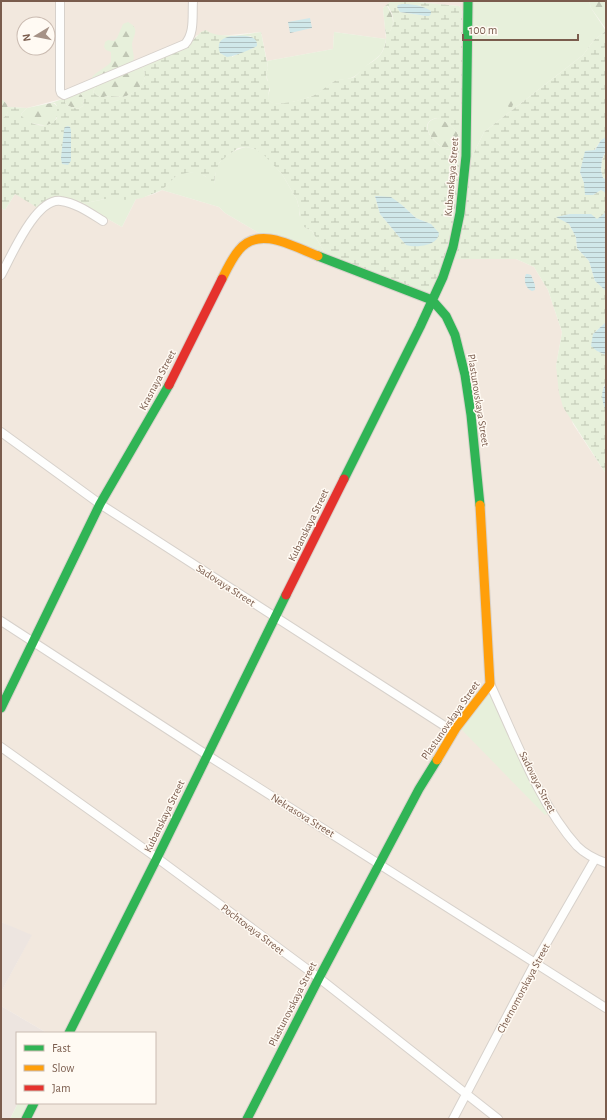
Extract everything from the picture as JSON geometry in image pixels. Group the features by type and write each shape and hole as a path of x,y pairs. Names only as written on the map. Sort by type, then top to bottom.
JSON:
{"street":[{"path":"60,1 60,90 64,95 185,44 192,32 193,1"},
{"name":"Kubanskaya Street","path":"70,1032 157,858 443,277 460,214 465,179 468,1"},
{"path":"1,275 28,226 35,215 46,204 52,201 60,201 76,206 103,221"},
{"name":"Krasnaya Street","path":"1,708 100,504 169,385 234,256 249,240 259,237 273,239 432,300"},
{"name":"Plastunovskaya Street","path":"247,1119 319,978 419,789 454,732 490,684 478,476 464,373 459,348 452,327 441,309 432,300"},
{"name":"Sadovaya Street","path":"1,432 100,504 454,732"},
{"name":"Nekrasova Street","path":"1,621 207,756 379,863 606,1008"},
{"name":"Sadovaya Street","path":"490,684 532,773 554,814 578,846 595,859 606,863"},
{"name":"Pochtovaya Street","path":"1,747 157,858 319,978 498,1119"},
{"name":"Chernomorskaya Street","path":"453,1119 535,963 595,859"},
{"path":"26,1119 34,1104"}],"shaded area":[{"path":"1,1 391,1 383,8 386,39 334,32 333,49 267,61 261,32 219,36 212,34 197,35 186,47 65,98 27,108 8,107 1,99"},
{"path":"407,1 464,1 464,13 459,6"},
{"path":"162,190 219,207 225,213 259,233 274,234 432,291 64,1032 45,1032 1,1006 1,992 31,936 1,922 1,208 5,210 15,194 45,202 81,204 122,227 136,199"},
{"path":"454,259 516,259 534,267 548,290 562,332 556,366 573,424 606,474 606,1119 32,1119 40,1104 156,1104 156,1032 75,1032"},
{"path":"1,922 32,935 1,992"},
{"path":"1,1006 45,1032 16,1032 16,1104 18,1104 10,1119 1,1119"}],"green space":[{"path":"391,1 407,1 459,6 462,10 462,153 455,216 442,268 430,293 326,255 312,231 304,227 300,222 297,200 282,174 263,154 255,149 246,147 238,148 219,163 215,175 214,185 205,176 190,172 176,176 162,190 142,198 131,200 105,199 81,204 73,201 38,208 15,194 5,210 1,208 1,119 7,114 8,107 27,108 21,114 26,120 38,125 46,125 52,123 57,118 57,106 55,103 51,103 65,98 65,103 68,106 78,109 83,106 84,100 82,95 78,93 96,86 93,92 99,96 127,96 132,94 143,82 145,72 142,67 139,68 186,47 201,32 206,30 225,36 261,32 268,68 266,74 267,80 270,84 268,95 270,101 273,103 285,103 300,100 317,94 337,80 354,77 382,53 386,37 385,29 390,31 393,24 390,9 388,6 385,6","holes":["419,6 431,11 426,16 400,12","231,36 251,36 254,48 243,51 232,57","437,118 454,128 459,136 459,141 456,148 452,150 446,149 440,146 430,136 427,125 430,121","375,196 402,205 416,218 431,224 406,245 380,214"]},
{"path":"473,1 589,1 591,8 606,31 594,40 583,55 484,132 471,159"},
{"path":"589,1 606,1 606,29 591,8"},
{"path":"387,6 393,18 393,24 390,31 385,29 383,8"},
{"path":"128,22 134,27 135,30 132,44 134,56 132,64 94,80 92,77 111,62 111,52 106,50 104,47 105,42 108,40 114,41 117,38 123,24"},
{"path":"606,31 606,137 601,140 580,172 584,183 593,195 601,190 606,193 605,213 597,220 590,214 570,214 557,217 569,224 576,237 577,248 589,261 595,281 606,291 606,322 593,334 597,351 606,355 606,383 603,387 606,411 606,474 563,407 559,393 556,366 562,332 548,290 534,267 516,259 454,259 463,225 471,159 484,132 583,55 594,40"},
{"path":"334,32 386,39 385,45 379,56 357,75 349,79 335,81 318,94 310,97 293,102 276,104 271,102 268,98 270,90 266,74 268,68 267,61 333,49"},
{"path":"142,67 145,72 145,77 141,86 132,94 122,97 101,97 93,92 96,86"},
{"path":"511,92 514,93 516,97 512,107 509,107 505,104 503,98"},
{"path":"78,93 82,95 84,100 83,106 78,109 68,106 65,103 65,98"},
{"path":"1,99 8,106 8,112 1,119"},
{"path":"51,103 57,106 58,112 54,122 49,125 33,124 25,120 21,114 27,108"},
{"path":"438,118 446,122 457,132 459,141 456,148 451,150 446,149 440,146 431,136 428,130 428,125 431,121"},
{"path":"246,147 263,153 282,174 297,200 299,214 304,227 312,231 326,255 274,234 259,233 225,213 219,207 162,190 176,176 185,172 196,173 206,177 214,184 216,170 220,162 230,153"},
{"path":"606,151 606,179 603,178 601,167"},
{"path":"105,199 136,199 122,227 81,204"},
{"path":"489,693 491,694 549,813 545,815 460,728"},
{"path":"18,1104 28,1104 20,1119 10,1119"}],"water":[{"path":"402,4 424,7 431,11 431,14 426,16 400,12 397,7 398,5"},
{"path":"310,18 312,28 290,33 288,22"},
{"path":"231,36 252,37 257,42 257,46 247,51 227,57 220,53 219,43 223,39"},
{"path":"68,126 71,130 71,161 68,165 62,164 61,158 64,130 65,127"},
{"path":"606,137 606,151 602,159 601,170 603,178 606,179 606,193 601,190 593,195 585,195 584,183 580,172 585,151 595,150 601,140"},
{"path":"606,195 606,291 595,281 589,261 577,248 576,237 569,224 556,217 570,214 591,214 597,219 605,213"},
{"path":"375,196 391,197 416,218 431,224 439,233 438,237 435,241 426,245 406,245 380,214"},
{"path":"526,274 531,275 535,285 535,290 530,290 527,286 525,281"},
{"path":"606,322 606,355 597,351 591,346 593,334"},
{"path":"606,383 606,411 602,397"}],"traffic: fast":[{"path":"344,479 420,327 443,277 453,247 460,213 466,156 468,1"},
{"path":"318,256 432,300 446,316 455,335 465,375 471,415 480,505"},
{"path":"1,708 100,504 169,385"},
{"path":"70,1032 286,595"},
{"path":"247,1119 319,978 419,789 437,760"},
{"path":"26,1119 34,1104"}],"traffic: slow":[{"path":"222,279 239,250 247,243 256,239 277,240 318,256"},
{"path":"437,760 456,728 490,684 480,505"}],"traffic: jam":[{"path":"169,385 222,279"},
{"path":"286,595 344,479"}]}
